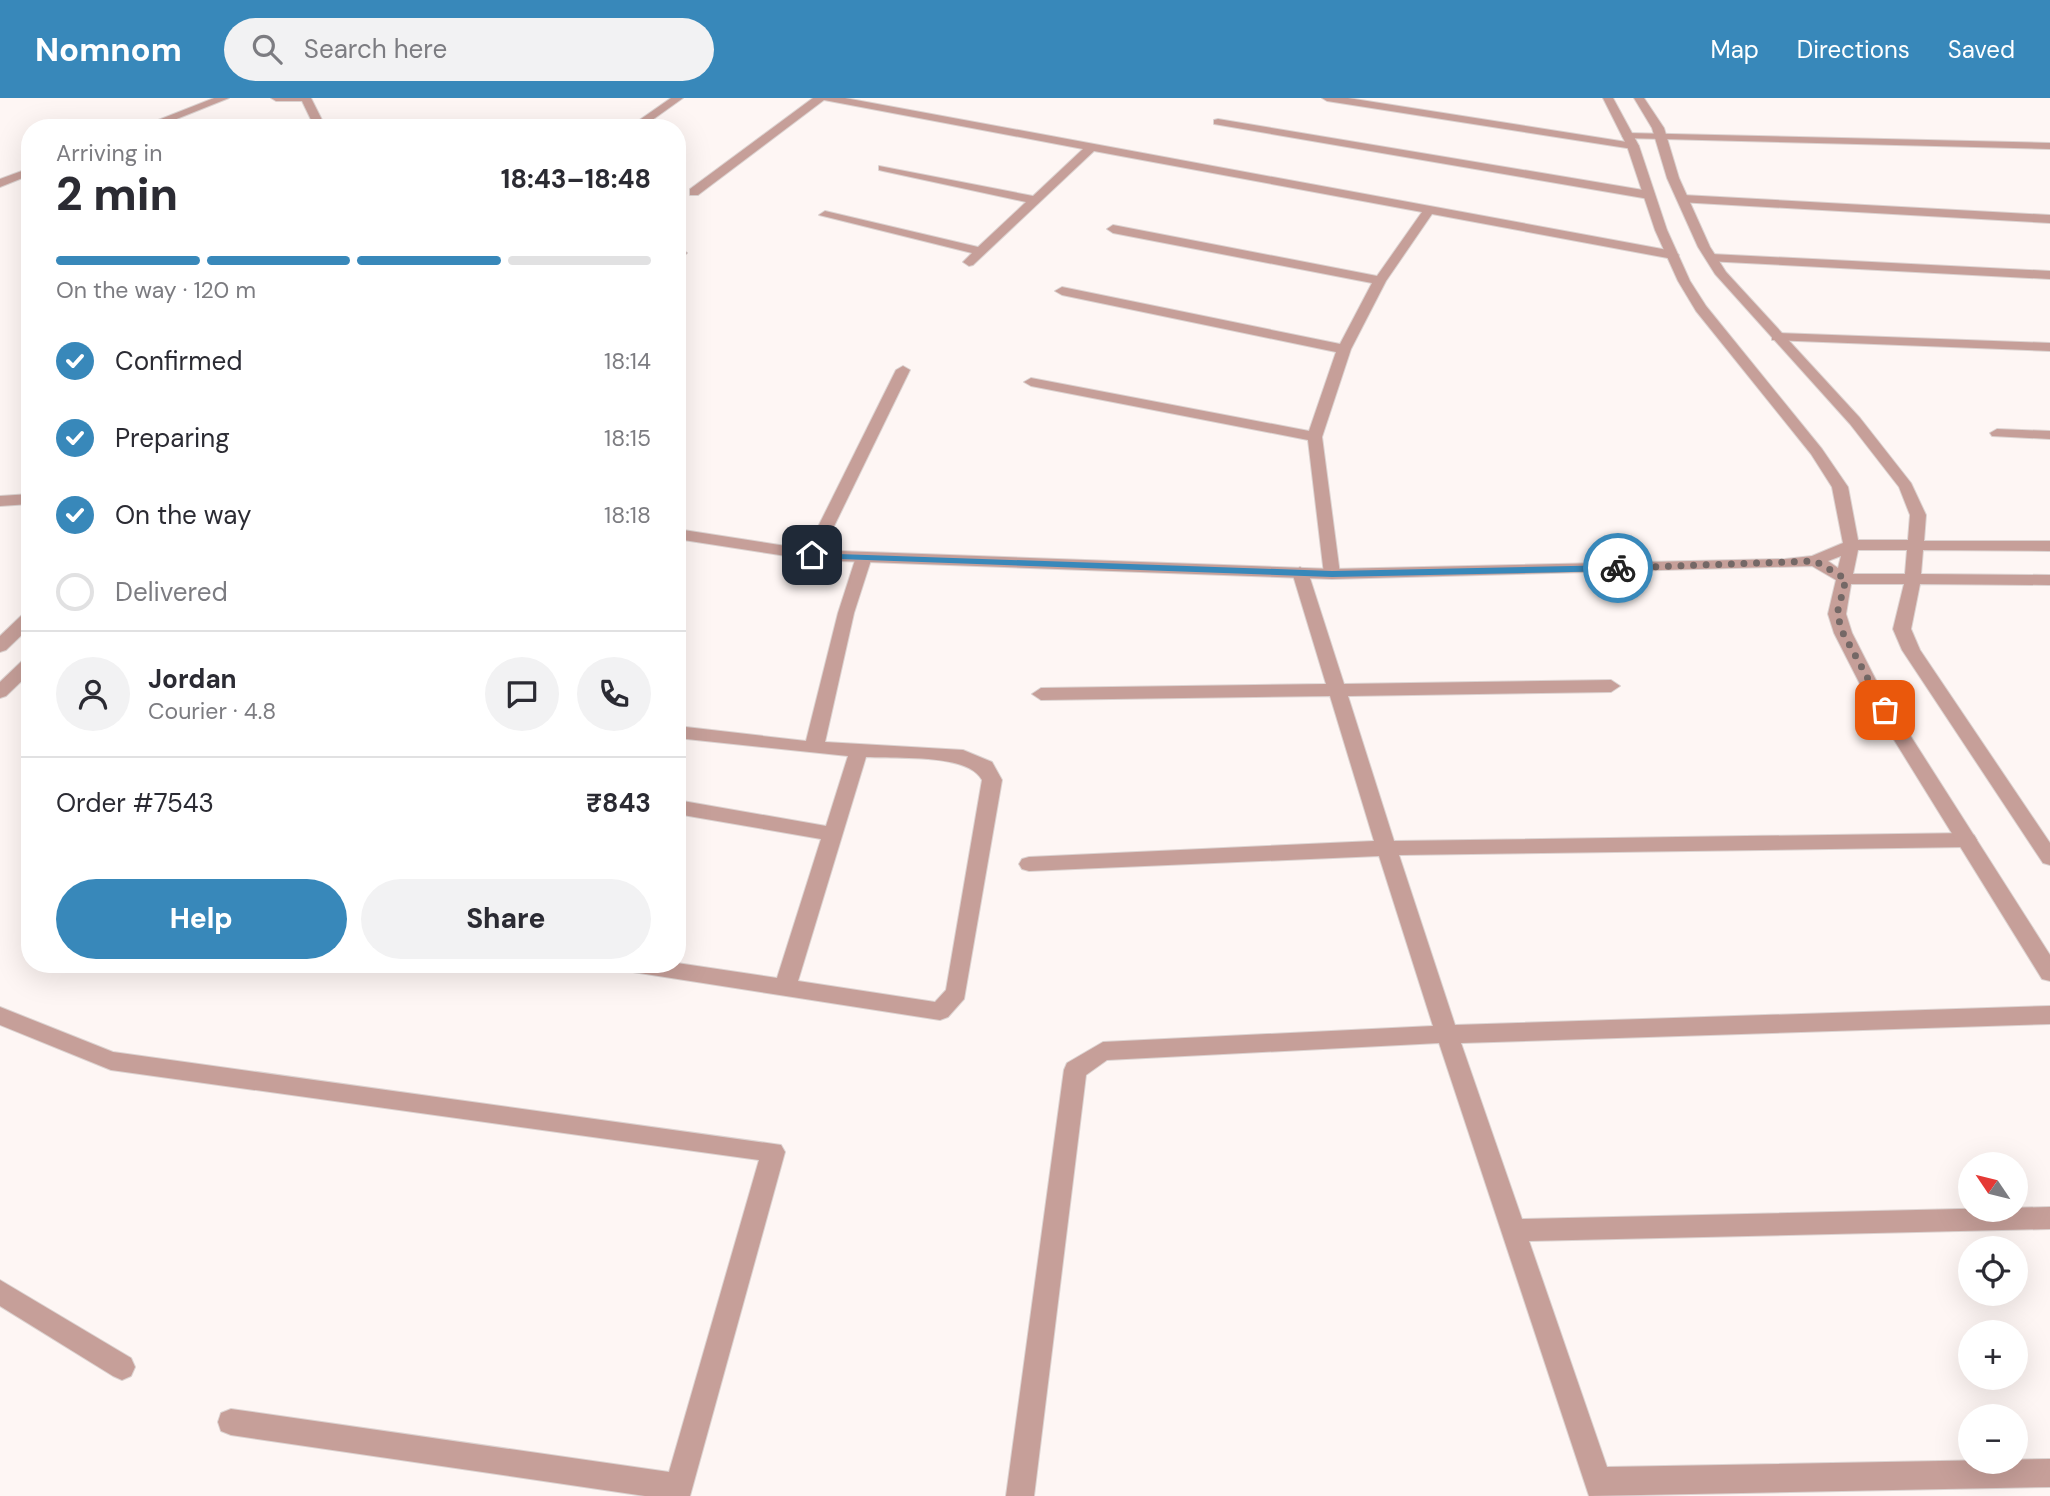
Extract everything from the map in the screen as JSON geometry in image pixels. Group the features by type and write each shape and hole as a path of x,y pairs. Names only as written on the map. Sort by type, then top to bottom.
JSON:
{"street":[{"path":"167,119 224,98"},
{"path":"276,98 306,98 316,119"},
{"path":"646,119 678,98"},
{"path":"694,192 820,98"},
{"path":"828,98 1673,255"},
{"path":"1328,98 1383,102 1631,141 1660,136 2050,146"},
{"path":"1608,98 1631,141 1649,195 1684,281 1701,309 1817,452 1840,487 1851,544 1837,614 1843,633 1871,688 2050,973"},
{"path":"1639,98 1658,128 1673,178 1721,274 1855,421 1906,486 1918,515 1913,579 1902,629 1911,650 2050,858"},
{"path":"1218,122 1649,195"},
{"path":"969,261 1092,147"},
{"path":"883,168 1035,200"},
{"path":"0,183 21,175"},
{"path":"1683,199 2050,219"},
{"path":"1332,574 1315,437 1344,349 1380,281 1429,210"},
{"path":"825,215 980,251"},
{"path":"1113,229 1380,281"},
{"path":"1712,258 2050,275"},
{"path":"1062,291 1344,349"},
{"path":"1777,337 2050,347"},
{"path":"812,555 903,370"},
{"path":"1031,382 1315,437"},
{"path":"1997,433 2050,435"},
{"path":"0,501 21,500"},
{"path":"686,535 812,555 1332,574 1785,564 1815,561 1851,544 2050,546"},
{"path":"814,748 845,613 863,557"},
{"path":"1815,561 1846,579 2050,580"},
{"path":"1300,572 1446,1034 1600,1488 2050,1473"},
{"path":"0,646 21,626"},
{"path":"0,692 21,672"},
{"path":"1041,694 1611,686"},
{"path":"686,733 814,748 963,757 985,767 992,780 956,993 940,1011 686,973"},
{"path":"785,988 859,750"},
{"path":"686,809 831,834"},
{"path":"1029,864 1387,848 1967,840"},
{"path":"1020,1496 1075,1070 1102,1051 1446,1034 2050,1015"},
{"path":"0,1016 111,1061 773,1152 677,1492 231,1422"},
{"path":"1512,1230 2050,1218"},
{"path":"0,1292 122,1367"}],"way so far":[{"path":"1618,568 1815,561 1846,579 1837,614 1843,633 1885,710"}],"route":[{"path":"812,555 1332,574 1618,568"}]}
